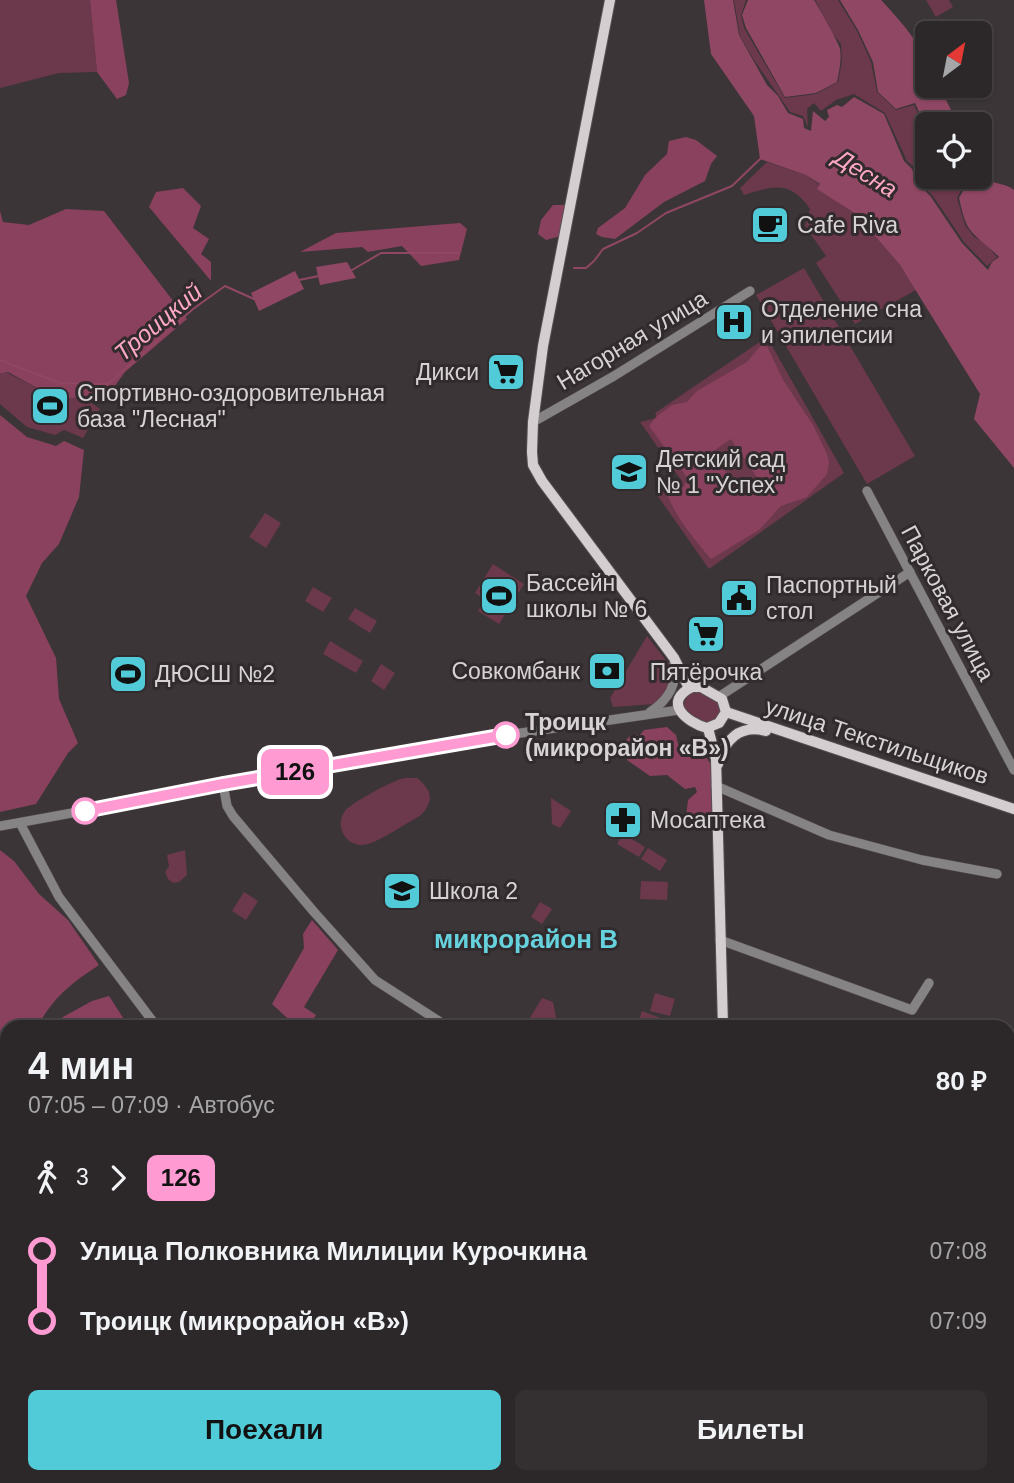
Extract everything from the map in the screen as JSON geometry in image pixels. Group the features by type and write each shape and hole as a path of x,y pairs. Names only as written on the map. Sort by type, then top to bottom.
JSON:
{"main road":[{"path":"610,0 542,346 533,422 533,465 542,481 674,658 689,688"},
{"path":"701,687 720,696 726,712 722,721 708,728 687,719 680,710 679,700 689,688 701,687"},
{"name":"улица Текстильщиков","path":"726,712 1014,809"},
{"path":"708,728 716,759 723,1020"},
{"path":"716,770 725,744 738,732 755,728 782,736 790,734"}],"street":[{"name":"Нагорная улица","path":"533,422 614,376 750,291"},
{"name":"Парковая улица","path":"867,491 1014,770"},
{"path":"720,696 910,572"},
{"path":"648,713 667,698 672,690 676,673 674,658"},
{"path":"0,826 480,739 680,710"},
{"path":"223,784 227,806 233,816 375,980 438,1020"},
{"path":"716,786 829,835 922,860 997,874"},
{"path":"20,823 59,897 152,1020"},
{"path":"720,940 912,1010 929,983"}],"shaded area":[{"path":"0,0 90,0 97,72 59,73 0,88"},
{"path":"90,0 116,0 129,83 126,95 117,99 97,72"},
{"path":"734,0 746,0 741,15 744,28 785,98 816,94 838,82 842,61 841,44 815,0 838,0 857,31 871,62 877,92 896,110 914,105 917,112 915,112 915,170 907,161 885,113 854,94 836,100 821,111 814,103 807,109 808,127 803,116 790,112 740,36"},
{"path":"926,0 949,0 953,7 936,17"},
{"path":"686,137 696,140 717,156 705,181 664,202 615,239 596,234 598,228 625,208 645,175 667,154 669,141"},
{"path":"767,162 806,175 820,185 818,189 856,214 900,265 916,290 855,324 816,263 826,256 805,226 810,209 803,200 788,189 764,189 744,195 740,188"},
{"path":"183,188 201,206 193,228 209,239 201,254 211,262 211,281 149,207 156,192"},
{"path":"926,189 962,189 957,198 965,225 974,237 985,243 997,257 987,266 964,242"},
{"path":"553,205 566,205 561,236 546,240 538,234 541,220"},
{"path":"66,209 104,211 187,319 125,372 111,391 101,399 57,399 8,372 0,373 0,211 3,222 29,225"},
{"path":"460,223 467,229 459,260 421,266 402,246 368,252 362,247 300,252 336,233"},
{"path":"804,268 915,456 867,484 756,295"},
{"path":"767,337 844,473 709,569 655,492 681,480 640,422 657,418 655,413"},
{"path":"761,345 768,348 783,380 813,425 827,454 827,474 807,497 781,506 759,530 711,559 681,520 667,494 669,490 684,486 688,479 649,426 672,405 687,402 697,391 747,362","holes":["731,439 760,482 742,495 712,452"]},
{"name":"Спортивно-оздоровительная база \"Лесная\"","path":"0,371 54,397 80,395 100,409 83,438 64,430 55,435 27,427 0,404"},
{"path":"0,415 27,437 56,446 64,441 84,450 79,497 59,544 42,563 26,596 56,658 59,699 78,743 68,753 36,804 0,812"},
{"path":"265,513 281,523 266,548 249,537"},
{"name":"Бассейн школы № 6","path":"493,564 524,584 499,624 478,611 485,599 475,593"},
{"path":"313,587 332,598 323,612 305,601"},
{"path":"355,608 377,621 370,633 348,619"},
{"path":"647,636 672,668 668,691 655,704 613,707 610,698"},
{"path":"330,641 363,661 356,673 323,654"},
{"path":"381,664 395,673 384,690 371,681"},
{"path":"698,691 717,700 721,709 718,718 710,724 693,718 683,706 688,694"},
{"path":"667,727 676,735 681,757 704,754 712,766 714,831 700,827 686,817 688,800 697,792 695,787 685,789 667,775 650,776 627,760 626,740 631,735"},
{"path":"417,778 430,796 425,811 420,816 368,844 354,844 344,836 342,817 349,807 396,781"},
{"path":"551,798 571,811 560,828 552,824"},
{"path":"623,834 645,847 639,857 617,844"},
{"path":"648,848 667,860 660,871 641,859"},
{"path":"0,850 14,861 39,894 68,920 99,965 64,992 42,1020 0,1020"},
{"path":"185,850 187,875 179,882 173,883 165,872 169,866 167,855"},
{"path":"641,881 668,882 667,900 640,899"},
{"path":"244,892 258,901 246,920 232,911"},
{"path":"540,902 552,909 542,924 531,917"},
{"path":"312,920 338,950 304,1007 316,1015 313,1020 289,1020 272,1004 304,948 303,934"},
{"path":"655,993 675,999 670,1016 650,1011"},
{"path":"109,996 124,1020 58,1020 92,1001"},
{"path":"542,998 553,1002 557,1020 529,1020"},
{"path":"642,1011 666,1020 639,1020"}],"water":[{"name":"Десна","path":"704,0 733,0 739,35 767,85 778,96 788,113 803,119 804,128 811,131 813,111 825,121 829,117 827,110 837,105 842,107 854,97 884,114 904,161 912,169 915,189 924,189 931,197 962,243 988,270 992,262 999,257 967,225 959,198 964,189 992,189 992,181 1014,190 1014,468 974,419 980,394 900,265 856,214 817,189 820,184 806,175 760,159 754,116 711,54"},
{"path":"748,0 814,0 840,49 837,82 816,93 785,97 746,28 742,15"},
{"path":"840,0 881,0 915,41 915,98 945,98 952,112 919,112 915,103 896,109 878,92 873,62"},
{"path":"347,262 356,278 320,285 316,267"},
{"path":"295,271 304,289 259,311 251,293"}],"waterway":[{"name":"Троицкий","path":"574,268 586,268 603,249 637,233 666,213 732,186 760,159"},
{"name":"Троицкий","path":"352,270 381,253 458,253"},
{"name":"Троицкий","path":"299,280 319,276"},
{"name":"Троицкий","path":"0,360 60,383 108,384 193,309 225,286 254,299"}],"bus line":[{"name":"126","path":"85,811 506,735"}],"place":[{"name":"Cafe Riva","path":"770,225"},
{"name":"Отделение сна и эпилепсии","path":"734,322"},
{"name":"Дикси","path":"506,372"},
{"name":"Спортивно-оздоровительная база \"Лесная\"","path":"50,406"},
{"name":"Детский сад № 1 \"Успех\"","path":"629,472"},
{"name":"Бассейн школы № 6","path":"499,596"},
{"name":"Паспортный стол","path":"739,598"},
{"name":"Пятёрочка","path":"706,634"},
{"name":"Совкомбанк","path":"607,671"},
{"name":"ДЮСШ №2","path":"128,674"},
{"name":"Троицк (микрорайон «В»)","path":"506,735"},
{"name":"Мосаптека","path":"623,820"},
{"name":"Школа 2","path":"402,891"}],"district":[{"name":"микрорайон В","path":"526,939"}]}
